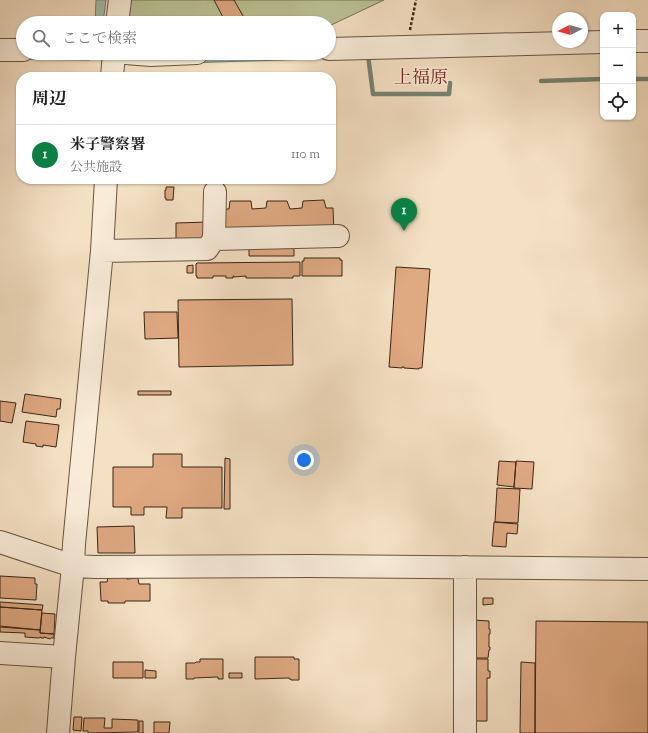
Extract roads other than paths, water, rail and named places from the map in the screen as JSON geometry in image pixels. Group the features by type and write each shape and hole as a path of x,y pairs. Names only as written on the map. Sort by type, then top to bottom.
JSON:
{"street":[{"path":"118,16 120,0"},
{"path":"636,41 648,40"},
{"path":"336,49 600,42"},
{"path":"0,50 16,50"},
{"path":"112,72 113,60"},
{"path":"58,733 102,251 106,184"},
{"path":"102,251 207,249 214,239 214,192"},
{"path":"214,239 338,236"},
{"path":"0,542 73,566 95,567 318,566 648,569"},
{"path":"465,567 465,733"},
{"path":"0,652 64,656"}],"waterway":[{"path":"368,55 373,94 449,94 450,83"},
{"path":"541,81 600,79"},
{"path":"636,79 648,79"}],"place":[{"name":"米子警察署","path":"404,231"}],"district":[{"name":"上福原","path":"421,79"}]}
